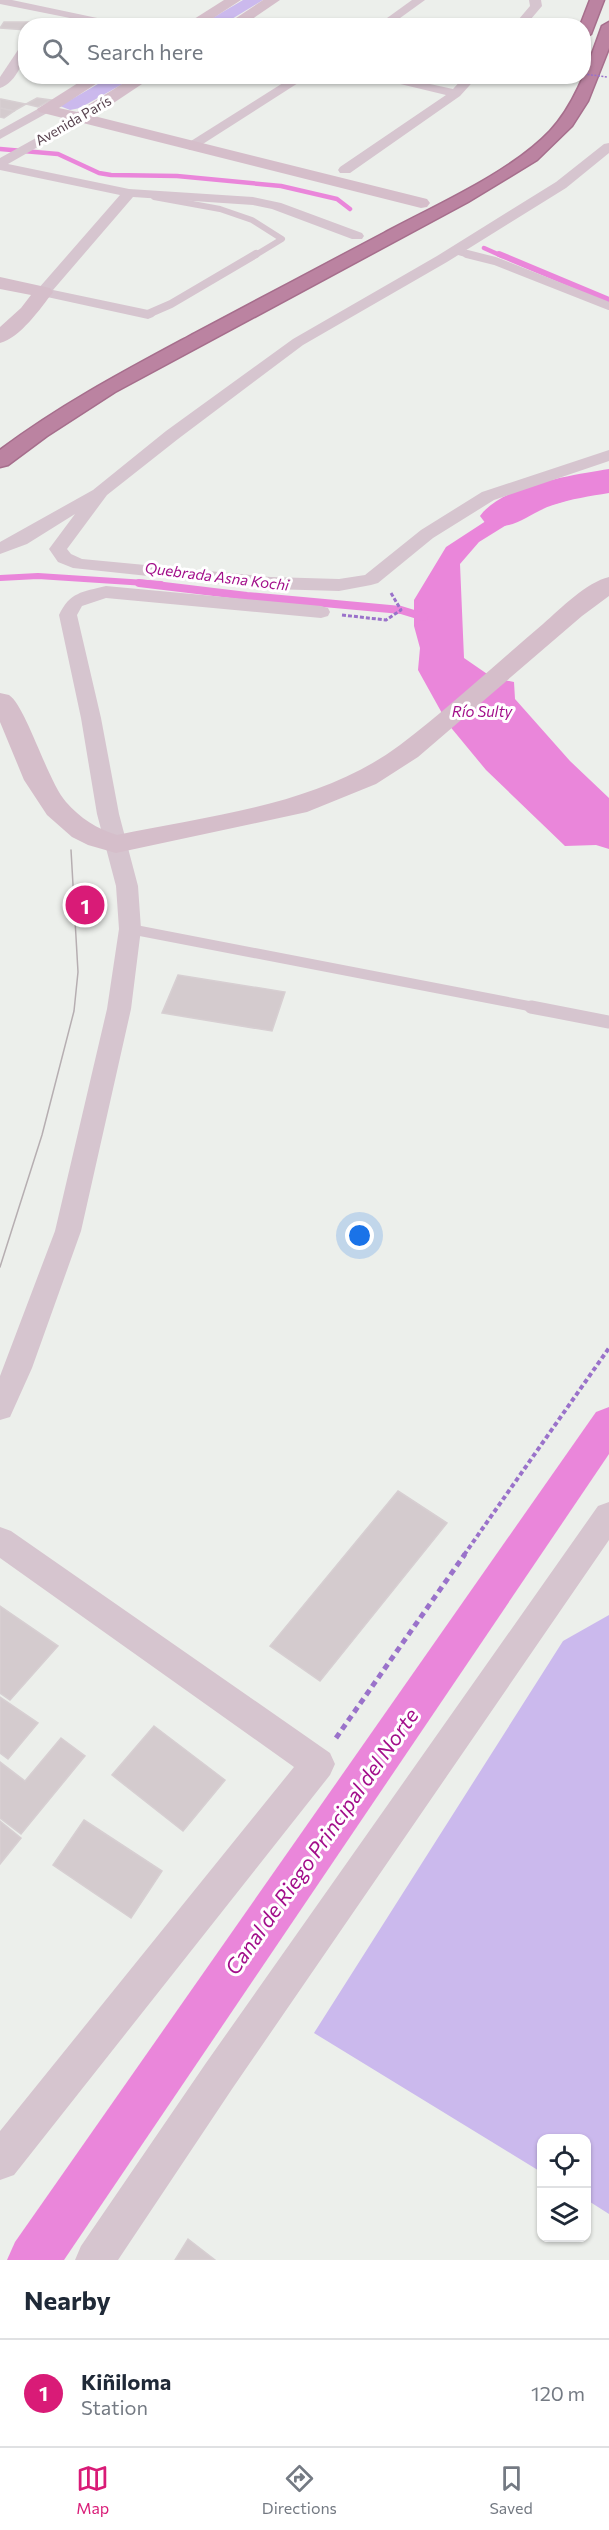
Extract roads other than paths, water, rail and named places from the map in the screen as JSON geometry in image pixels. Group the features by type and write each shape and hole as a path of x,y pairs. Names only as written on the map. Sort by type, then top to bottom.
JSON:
{"highway":[{"path":"590,18 597,0"},
{"path":"591,73 609,26"},
{"path":"0,460 39,430 108,388 462,198 519,165 551,139 566,122 586,84"},
{"path":"72,388 421,203 491,162"}],"street":[{"path":"204,18 234,0"},
{"path":"244,18 273,0"},
{"path":"393,18 419,0"},
{"path":"525,18 536,6 535,0"},
{"path":"0,1 92,18"},
{"path":"46,18 53,10"},
{"path":"0,84 18,68"},
{"path":"45,109 83,84"},
{"name":"Avenida París","path":"0,164 134,84"},
{"path":"190,146 290,84"},
{"path":"412,84 456,93"},
{"path":"345,170 456,93 464,84"},
{"path":"45,109 421,203"},
{"name":"Avenida París","path":"2,132 45,109"},
{"path":"0,549 21,540 101,491 172,435 298,342 455,251 561,185 609,147"},
{"path":"0,164 129,193 253,201 357,236"},
{"path":"0,337 19,310 43,292 129,193"},
{"path":"0,283 148,314"},
{"path":"101,491 58,549 64,558 80,564 271,583 339,585 371,579 427,534 488,496 609,455"},
{"path":"0,701 9,710 29,762 46,794 67,822 98,840 116,844 307,802 366,778 409,751 573,611 609,584"},
{"path":"0,1408 18,1368 68,1231 117,1020 130,929 127,886 108,814 91,718 68,615 74,603 85,597 106,592 321,612"},
{"path":"95,2260 226,2066 609,1515"},
{"path":"0,1541 318,1764 0,2161"}],"lane":[{"path":"129,193 220,209 252,220 282,239 171,304 148,314"},
{"path":"455,251 495,261 609,306"},
{"path":"130,929 609,1022"}],"water":[{"name":"Río Sulty","path":"564,483 582,496 527,512 479,542 460,564 464,658 493,678 514,682 515,699 570,761 609,798 609,849 596,845 565,846 486,770 448,724 418,670 420,648 414,626 414,600 446,547 512,504"}],"waterway":[{"path":"0,149 58,154 99,173 111,175 177,176 281,186 337,199 350,209"},
{"path":"484,248 502,256"},
{"path":"499,254 609,300"},
{"name":"Río Sulty","path":"500,516 538,497 609,481"},
{"name":"Quebrada Asna Kochi","path":"0,578 38,576 161,584"},
{"name":"Quebrada Asna Kochi","path":"139,583 247,596 401,610 424,617"},
{"name":"Canal de Riego Principal del Norte","path":"33,2260 609,1423"}],"tram line":[{"path":"0,1267 42,1135 74,1011 78,972 71,850"}],"place":[{"name":"Kiñiloma","path":"85,905"}]}
